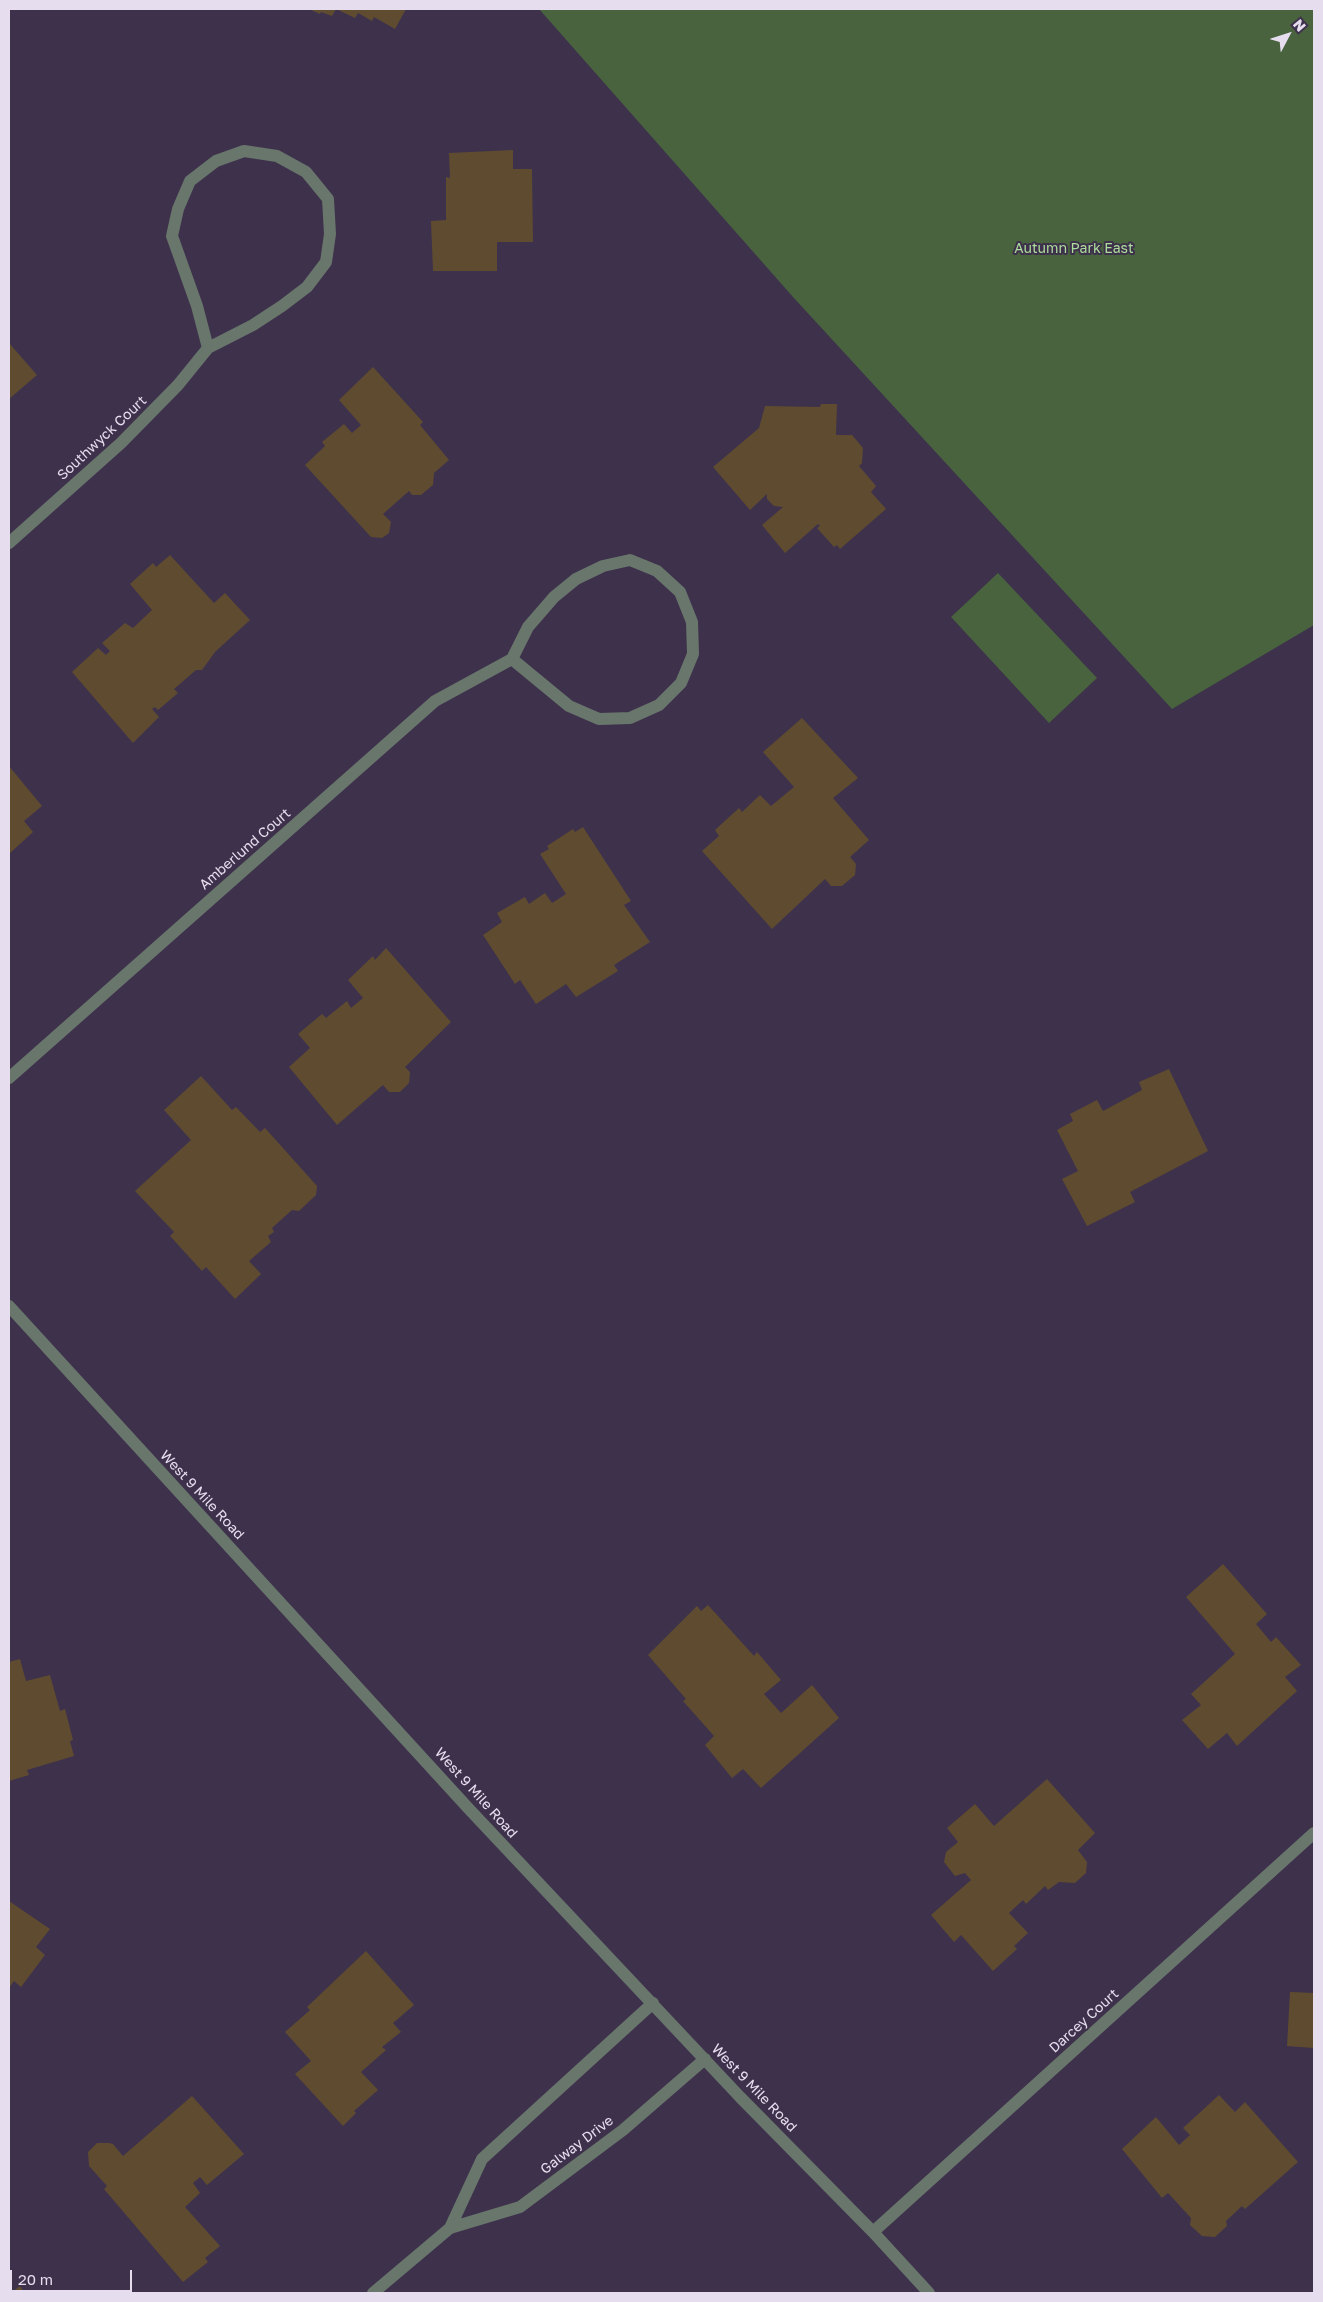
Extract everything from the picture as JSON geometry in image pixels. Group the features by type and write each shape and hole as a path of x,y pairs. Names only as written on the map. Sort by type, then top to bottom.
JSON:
{"street":[{"name":"Southwyck Court","path":"9,542 121,443 178,385 208,348 253,325 307,288 326,262 330,234 328,199 306,172 277,156 244,151 216,161 190,181 178,209 172,236 197,306 208,348"},
{"path":"630,560 658,571 680,592 692,622 693,654 681,683 659,706 630,718 599,718 569,706 512,659 528,627 554,597 576,579 603,566 630,560"},
{"name":"Amberlund Court","path":"9,1078 435,701 512,659"},
{"name":"West 9 Mile Road","path":"9,1306 469,1809 929,2293"},
{"name":"Darcey Court","path":"873,2232 1314,1833"},
{"name":"Galway Drive","path":"450,2228 482,2159 653,2003"},
{"name":"Galway Drive","path":"374,2293 450,2228 520,2207 623,2130 705,2059"}],"green space":[{"name":"Autumn Park East","path":"539,9 1314,9 1314,625 1172,709 793,297"},
{"path":"998,573 1097,678 1049,723 951,617"}],"building":[{"path":"309,9 336,9 332,16 321,12 320,14"},
{"path":"336,9 406,9 395,29 374,17 372,21 358,13 355,18"},
{"path":"513,150 513,169 532,169 533,242 497,242 497,271 433,271 431,221 446,220 446,177 450,178 449,153"},
{"path":"9,343 37,375 9,399"},
{"path":"373,367 423,422 420,425 449,460 434,473 433,485 421,495 412,495 409,491 383,514 391,522 389,533 382,538 371,537 305,465 325,446 322,442 344,424 352,433 361,425 339,400"},
{"path":"821,404 837,404 836,435 852,435 863,448 862,463 859,466 876,486 871,492 886,509 840,549 837,545 834,547 817,528 820,526 818,524 785,553 762,525 783,507 774,506 767,499 767,494 750,510 713,467 759,428 765,406 820,407"},
{"path":"170,555 214,603 225,593 250,620 215,652 202,670 196,670 174,689 178,693 158,710 155,707 152,709 159,717 133,743 72,672 98,648 106,655 110,651 102,643 125,623 133,628 152,610 130,584 153,563 156,567"},
{"path":"802,718 858,778 833,798 869,840 850,857 856,864 855,875 842,886 831,886 825,879 772,929 702,851 719,836 715,830 739,808 742,812 760,795 771,806 794,787 763,752"},
{"path":"9,766 42,806 24,821 33,832 9,854"},
{"path":"583,827 631,901 624,905 650,942 614,965 618,971 576,997 566,984 536,1004 520,980 515,984 483,935 502,922 497,913 525,897 529,904 545,893 552,903 566,894 540,854 549,849 547,846 573,829 575,832"},
{"path":"386,948 451,1022 405,1067 410,1072 409,1083 400,1092 389,1092 383,1085 337,1125 289,1067 310,1048 298,1034 322,1014 326,1018 347,1001 351,1008 363,998 348,980 373,956 375,960"},
{"path":"1169,1069 1208,1151 1130,1192 1135,1202 1087,1226 1062,1179 1078,1171 1057,1130 1073,1121 1070,1114 1097,1100 1103,1111 1142,1090 1139,1082"},
{"path":"201,1076 232,1110 236,1107 260,1132 265,1128 317,1186 316,1195 299,1211 292,1210 272,1228 274,1232 268,1236 271,1242 249,1261 261,1274 235,1299 206,1267 202,1271 170,1236 174,1232 135,1191 191,1140 164,1110"},
{"path":"1223,1564 1267,1614 1256,1624 1271,1642 1276,1637 1301,1665 1285,1677 1297,1691 1237,1746 1227,1733 1208,1749 1182,1720 1201,1705 1191,1694 1235,1654 1186,1597"},
{"path":"708,1605 754,1656 757,1652 781,1680 764,1694 781,1713 812,1685 839,1718 761,1788 743,1769 732,1778 705,1745 714,1736 683,1701 686,1699 648,1655 697,1606 701,1611"},
{"path":"20,1659 26,1681 50,1675 60,1711 65,1709 73,1740 70,1741 74,1756 27,1770 29,1775 9,1781 9,1662"},
{"path":"1047,1779 1095,1833 1078,1850 1087,1862 1086,1873 1075,1883 1059,1882 1048,1890 1045,1886 1026,1904 1023,1900 1009,1913 1028,1933 1014,1946 1017,1949 993,1971 961,1935 954,1942 931,1915 971,1880 965,1873 955,1876 944,1862 946,1852 958,1842 947,1828 975,1804 994,1826"},
{"path":"9,1901 50,1929 36,1947 45,1955 21,1987 14,1981 9,1988"},
{"path":"366,1951 414,2005 393,2023 401,2032 382,2047 386,2050 361,2072 378,2090 354,2111 356,2113 343,2126 295,2074 311,2061 285,2032 310,2010 307,2007"},
{"path":"1290,1992 1314,1993 1314,2048 1287,2046"},
{"path":"1219,2095 1235,2112 1245,2102 1298,2162 1245,2209 1242,2206 1226,2221 1227,2226 1215,2237 1202,2236 1190,2225 1191,2218 1168,2193 1162,2198 1122,2149 1156,2117 1179,2145 1190,2135 1183,2128"},
{"path":"192,2096 244,2154 207,2185 200,2177 193,2183 200,2193 185,2207 220,2246 205,2258 208,2262 183,2282 104,2189 107,2186 89,2166 88,2152 97,2143 109,2143 113,2144 123,2156"},
{"path":"20,2286 25,2293 11,2293"}]}
